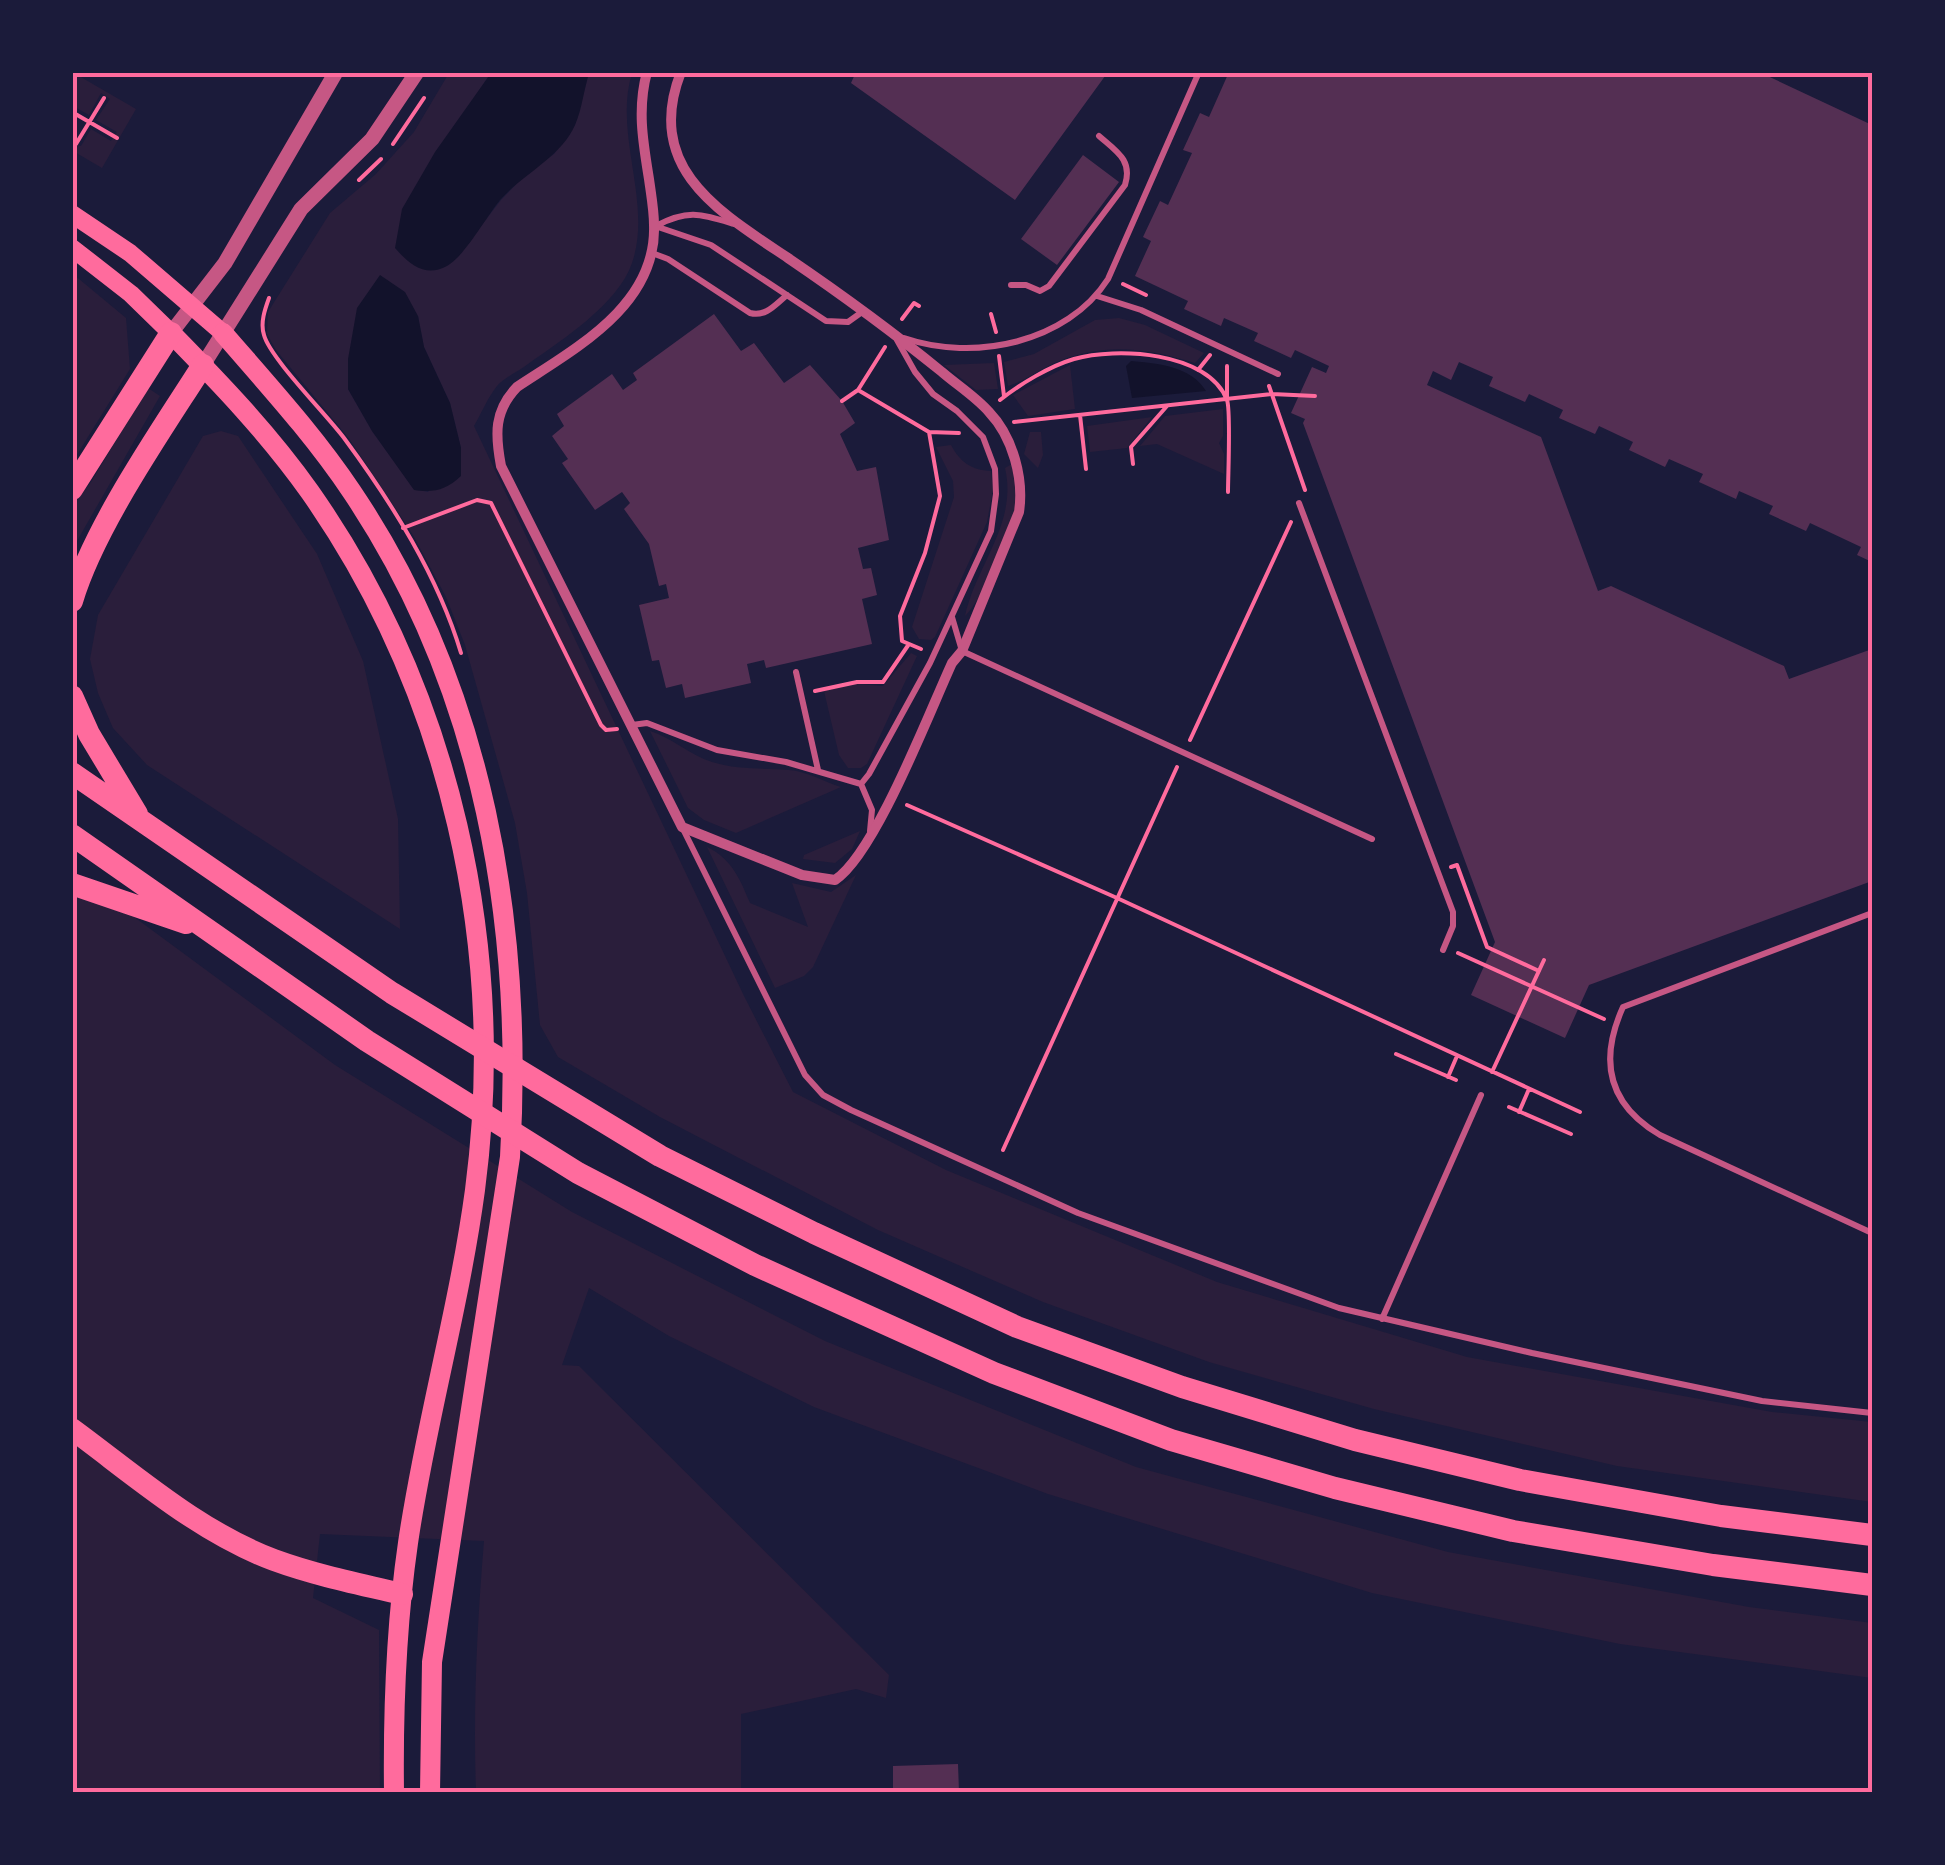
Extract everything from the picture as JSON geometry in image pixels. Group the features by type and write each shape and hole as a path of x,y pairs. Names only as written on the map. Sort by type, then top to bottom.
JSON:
{"highway":[{"path":"72,490 172,333"},
{"path":"72,601 115,510 202,365"},
{"path":"72,696 88,734 141,822"},
{"path":"72,773 392,993 660,1156 1017,1327 1182,1388 1408,1453 1520,1480 1703,1513 1872,1535"},
{"path":"72,835 367,1041 578,1174 788,1281 994,1373 1171,1440 1335,1488 1513,1531 1679,1560 1872,1585"},
{"path":"72,884 212,933"},
{"path":"72,1429 160,1496 222,1536 272,1560 402,1594"}],"main road":[{"path":"72,214 130,253 222,333 351,491 436,647 484,799 499,868 512,998 514,1095 506,1198 440,1599 430,1696 430,1792"},
{"path":"72,248 131,294 172,333 256,423 309,491 354,560 395,642 428,720 458,823 468,872 480,984 484,1080 474,1194 408,1540 394,1694 394,1792"},
{"path":"402,1594 440,1599"}],"street":[{"path":"172,333 226,262 336,72"},
{"path":"202,365 301,209 372,139 417,72"},
{"path":"647,72 640,118 654,226 650,253 636,289 602,330 517,387 498,412 501,466 682,828 802,876 835,880 845,874 868,842 952,663 962,652 1019,512 1022,492 1016,465 989,412 894,334 734,224 709,202 684,168 672,123 681,72"}],"lane":[{"path":"894,334 948,348 997,346 1052,327 1097,296 1200,72"},
{"path":"1011,285 1040,291 1050,286 1125,185 1129,174 1127,161 1099,136"},
{"path":"654,226 684,214 734,224"},
{"path":"654,226 711,245 826,321 848,322 862,312"},
{"path":"650,253 668,259 750,313 768,312 788,296"},
{"path":"1097,296 1141,310 1278,374"},
{"path":"861,784 870,774 952,615 991,531 996,494 995,468 983,438 915,372 894,334"},
{"path":"1299,502 1452,912 1453,926 1443,950"},
{"path":"952,615 962,652 1372,838"},
{"path":"796,672 818,771"},
{"path":"628,726 647,723 717,750 786,762 861,784"},
{"path":"861,784 872,810 868,842"},
{"path":"682,828 805,1075 823,1095 904,1135 1078,1213 1289,1292 1382,1319 1762,1402 1872,1413"},
{"path":"1872,912 1623,1007 1608,1058 1617,1090 1638,1122 1872,1233"},
{"path":"1382,1319 1481,1095"}],"path":[{"path":"76,144 104,98"},
{"path":"72,112 117,138"},
{"path":"264,336 263,314 271,293"},
{"path":"899,322 914,302 919,306"},
{"path":"991,314 997,337 1007,335"},
{"path":"842,401 858,390 894,334"},
{"path":"997,346 1004,396"},
{"path":"1228,351 1228,492"},
{"path":"989,412 1004,396 1070,360 1100,353 1154,356 1198,370 1227,400"},
{"path":"1003,1150 1305,489 1263,367"},
{"path":"858,390 929,432 966,433 973,426"},
{"path":"998,424 1272,394 1316,396"},
{"path":"1133,464 1131,447 1167,406"},
{"path":"1080,415 1086,469"},
{"path":"929,432 940,496 925,553 900,616 902,641 933,655"},
{"path":"403,528 477,500 491,503 602,725 606,730 628,726"},
{"path":"801,694 857,682 883,682 910,644"},
{"path":"890,798 1117,898 1580,1112"},
{"path":"1438,872 1457,866 1487,947 1539,970"},
{"path":"1472,958 1616,1024"},
{"path":"1492,1072 1544,960"},
{"path":"1396,1054 1456,1080"},
{"path":"1448,1077 1457,1056"},
{"path":"1519,1112 1529,1089"},
{"path":"1509,1107 1570,1134"}],"shaded area":[{"path":"73,73 81,73 79,76 136,109 102,168 73,151 73,144 81,146 91,129 111,141 117,132 96,120 110,99 101,93 89,115 73,106"},
{"path":"449,73 491,73 474,98 464,248 501,200 527,173 554,154 575,125 589,73 632,73 627,120 638,216 632,263 615,293 588,320 497,386 474,426 793,1092 946,1170 1217,1282 1467,1357 1772,1412 1872,1422 1872,1502 1617,1466 1374,1409 1209,1362 1043,1302 878,1230 660,1117 558,1057 540,1025 527,893 515,823 465,645 446,597 413,535 350,440 267,334 268,312 330,213 376,174 414,132","holes":["418,316 424,347 450,403 461,448 428,492 414,489 372,431 348,389"]},
{"path":"491,73 589,73 577,119 561,147 500,200 454,261 439,269 418,268 395,248 402,209 435,152"},
{"path":"73,274 126,318 130,369 73,461"},
{"path":"380,275 405,292 418,316 424,347 450,403 461,448 461,476 439,489 414,490 348,389 348,359 357,308"},
{"path":"1119,318 1145,325 1204,353 1195,363 1126,349 1092,352 1057,362 1008,386 1004,362 1034,354 1095,320"},
{"path":"1131,361 1183,371 1206,391 1132,398 1126,366"},
{"path":"994,363 998,389 976,390 944,365"},
{"path":"1070,365 1075,409 1028,416 1013,395"},
{"path":"148,388 160,396 73,548 73,505"},
{"path":"1223,409 1223,436 1219,443 1224,454 1224,474 1157,444 1140,446 1165,416"},
{"path":"1152,417 1127,448 1090,452 1087,426"},
{"path":"221,431 238,436 317,554 363,661 398,819 400,929 147,765 113,728 98,693 90,659 98,615 203,436"},
{"path":"1030,432 1041,432 1043,455 1038,468 1024,454"},
{"path":"951,445 967,464 991,471 993,490 987,522 935,637 919,639 912,627 954,497 953,481 936,447"},
{"path":"1012,464 1016,504 1011,528 986,584 965,616 1001,526 1006,507 1005,468"},
{"path":"911,653 917,656 867,764 848,768 839,755 824,691 857,684 883,686"},
{"path":"650,731 712,762 795,771 841,787 736,833 704,820 688,808"},
{"path":"860,831 852,849 835,863 803,859 804,855"},
{"path":"707,847 729,864 750,903 808,927 792,883 831,892 856,875 813,967 804,976 775,988"},
{"path":"73,872 335,1065 572,1212 825,1341 1136,1467 1448,1552 1749,1607 1872,1623 1872,1678 1620,1644 1372,1593 1048,1494 814,1407 669,1336 589,1288 562,1365 579,1366 889,1675 886,1698 856,1689 741,1714 741,1792 476,1792 476,1666 484,1541 320,1534 313,1598 379,1630 380,1792 73,1792"}],"building":[{"path":"856,72 1108,72 1015,200 851,83"},
{"path":"1229,72 1759,72 1872,125 1872,562 1857,555 1861,547 1810,523 1806,531 1769,514 1773,506 1739,491 1736,499 1699,482 1703,474 1669,459 1665,467 1629,450 1633,442 1599,426 1595,434 1559,418 1563,410 1529,394 1525,402 1489,386 1493,377 1459,362 1451,380 1433,371 1427,385 1541,437 1598,591 1611,586 1784,666 1789,679 1872,649 1872,881 1589,985 1565,1038 1471,995 1495,942 1303,423 1305,419 1291,413 1312,367 1326,373 1329,366 1295,350 1291,358 1254,341 1258,333 1224,318 1221,326 1184,309 1188,301 1135,276 1151,241 1143,237 1160,201 1168,205 1192,153 1183,150 1200,113 1209,117"},
{"path":"1083,155 1119,182 1057,265 1021,239"},
{"path":"714,314 741,351 754,343 784,383 810,365 842,401 855,423 840,434 857,471 876,467 889,540 858,548 863,569 871,568 877,595 862,599 872,644 766,668 764,660 747,664 751,683 685,698 682,684 666,688 659,660 652,661 639,605 669,598 666,584 659,586 649,544 624,509 630,503 622,492 595,510 562,463 568,459 552,436 564,426 557,414 612,374 623,390 637,380 633,373"},
{"path":"958,1764 959,1792 893,1792 893,1766"}]}
